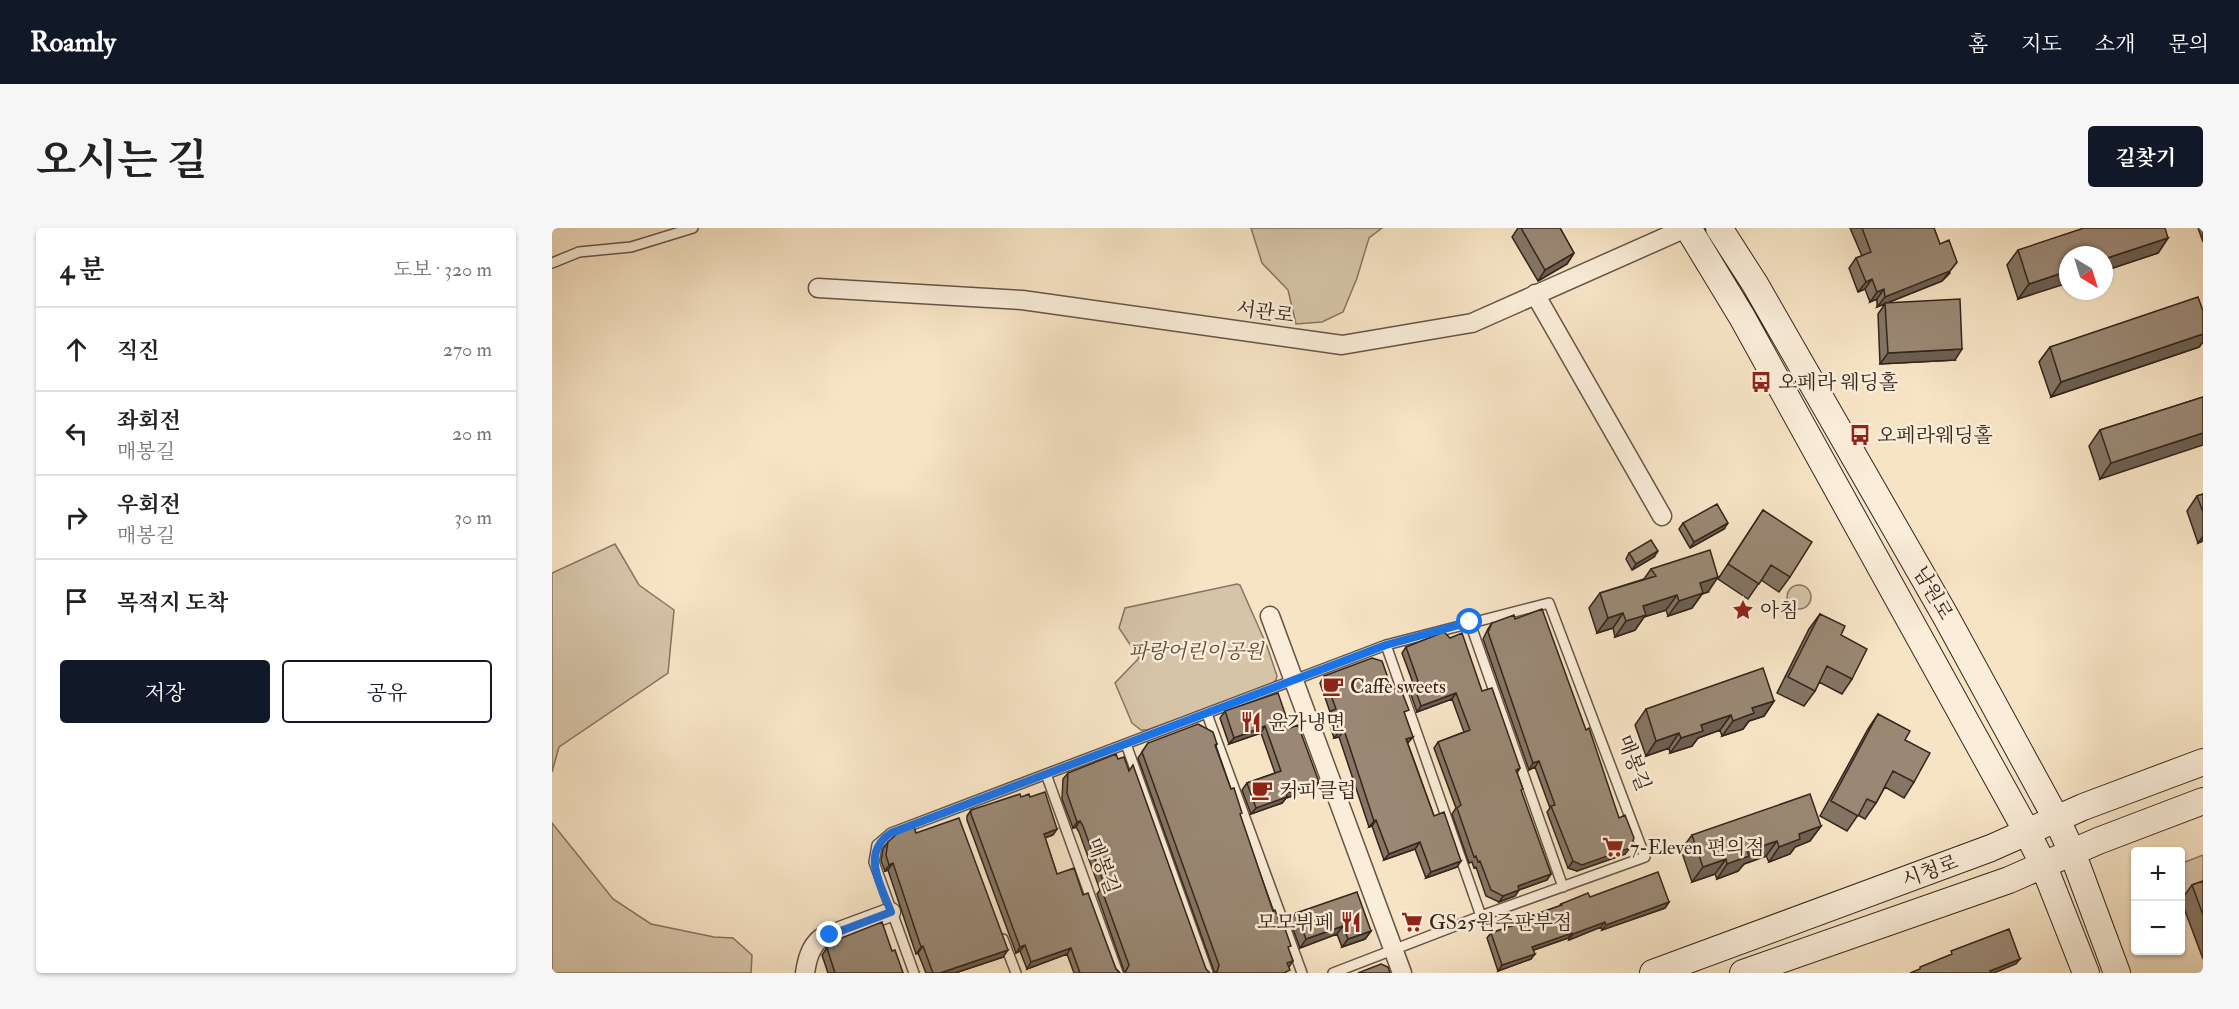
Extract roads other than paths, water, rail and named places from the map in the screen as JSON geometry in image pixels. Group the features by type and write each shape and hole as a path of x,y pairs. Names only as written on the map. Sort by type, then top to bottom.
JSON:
{"street":[{"name":"서관로","path":"818,288 1022,300 1341,345 1472,323 1687,228"},
{"name":"남원로","path":"1687,228 1742,317 2027,832 2043,864 2086,973"},
{"name":"남원로","path":"1719,228 1755,284 1940,605 2057,820 2072,852 2117,973"},
{"path":"1535,294 1662,516"},
{"path":"1270,616 1402,973"},
{"name":"시청로","path":"1653,973 1991,848 2083,807 2203,762"},
{"name":"시청로","path":"1743,973 2009,880 2072,852 2203,801"},
{"path":"805,973 810,953 815,943 821,938 891,912"}],"lane":[{"path":"552,263 579,252 631,247 693,228"},
{"name":"매봉길","path":"1334,973 1481,916 1645,857 1549,603 1470,622"},
{"path":"914,973 873,857 877,845 891,833 1386,645 1470,622 1563,886"},
{"path":"1386,645 1481,916"},
{"path":"1207,714 1302,973"},
{"path":"1126,744 1208,973"},
{"name":"매봉길","path":"1046,774 1118,973"},
{"path":"955,807 959,818"},
{"path":"999,929 1016,973"}],"place":[{"name":"오페라 웨딩홀","path":"1761,382"},
{"name":"오페라웨딩홀","path":"1860,435"},
{"name":"아침","path":"1743,610"},
{"name":"Caffè sweets","path":"1333,686"},
{"name":"윤가냉면","path":"1251,722"},
{"name":"커피클럽","path":"1262,790"},
{"name":"7-Eleven 편의점","path":"1613,847"},
{"name":"모모뷔페","path":"1351,922"},
{"name":"GS25원주판부점","path":"1412,922"}],"park label":[{"name":"파랑어린이공원","path":"1196,651"}]}
